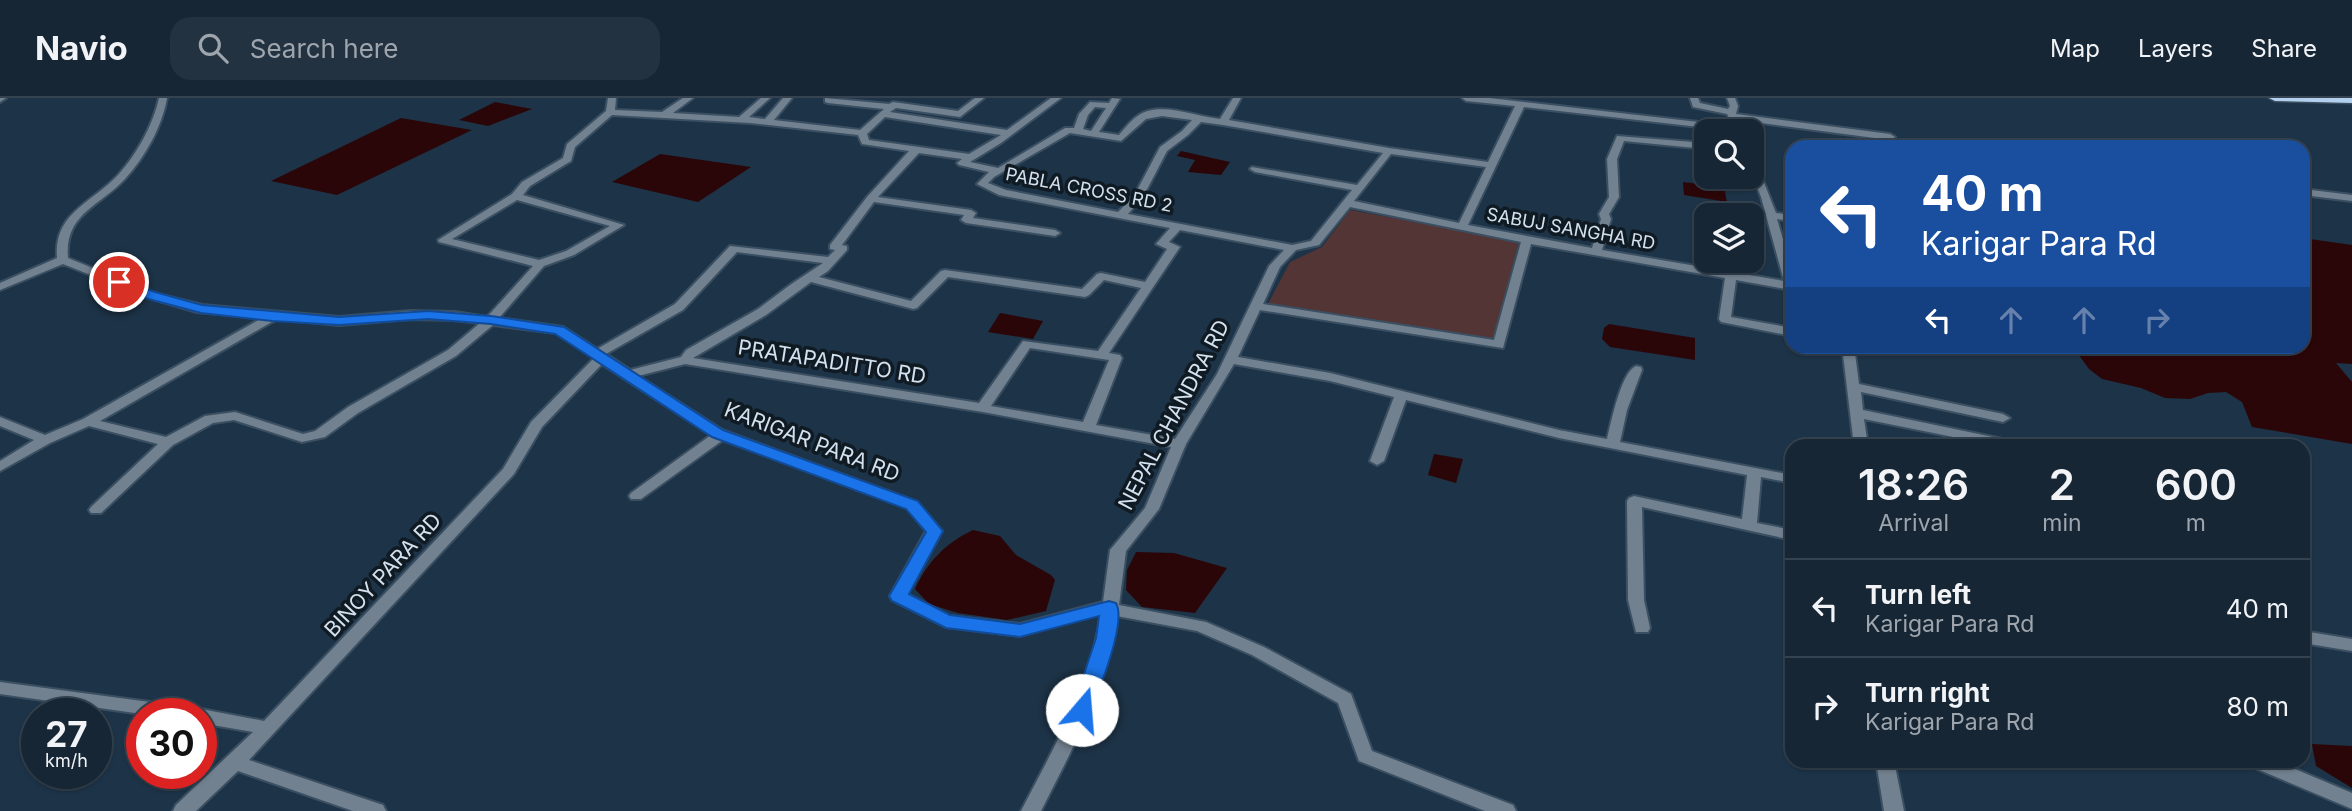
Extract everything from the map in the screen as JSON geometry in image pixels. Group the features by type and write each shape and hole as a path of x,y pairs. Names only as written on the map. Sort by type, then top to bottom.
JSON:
{"main road":[{"path":"2275,98 2352,100"}],"street":[{"path":"63,260 60,247 73,218 131,166 160,116 163,98"},
{"path":"540,264 443,240 516,196 526,184 568,159 570,146 610,112 612,98"},
{"path":"665,114 689,98"},
{"path":"743,119 765,98"},
{"path":"767,121 788,98"},
{"path":"830,98 828,100 1008,132"},
{"path":"862,133 901,98"},
{"path":"889,109 960,114 980,98"},
{"path":"971,157 1057,98"},
{"path":"1223,122 1237,98"},
{"path":"1466,98 1694,125"},
{"path":"1694,98 1696,105 1732,114 1890,137"},
{"path":"1731,98 1734,119"},
{"path":"1077,132 1084,114 1093,104 1115,102"},
{"path":"1093,134 1115,102"},
{"path":"1462,227 1520,106"},
{"name":"PABLA CROSS RD 2","path":"610,112 767,121 862,133 865,142 971,157"},
{"path":"1000,171 1068,130 1121,138 1144,116 1158,112 1389,151 1492,165"},
{"path":"1121,215 1138,197 1163,149 1185,133 1197,120"},
{"path":"1596,252 1606,219 1604,214 1614,197 1612,159 1620,138 1694,145"},
{"path":"685,360 691,353 762,312 831,261 843,248 834,247 872,198 916,149"},
{"path":"1292,248 1315,243 1389,151"},
{"name":"PABLA CROSS RD 2","path":"971,157 962,163 1000,171"},
{"path":"1255,169 1358,188"},
{"name":"PABLA CROSS RD 2","path":"1000,171 990,175 982,184 1003,193 1292,248"},
{"path":"1761,189 1785,249"},
{"path":"2310,193 2352,198"},
{"path":"96,510 167,442 210,419 235,416 302,438 320,434 353,410 452,353 491,320 540,264 570,253 619,225 516,196"},
{"path":"872,198 971,213 966,220 1055,233"},
{"name":"SABUJ SANGHA RD","path":"1346,203 1527,240 1731,275 1785,288"},
{"path":"1770,215 1785,217"},
{"path":"1101,355 1174,247 1161,244 1178,226"},
{"path":"1255,306 1499,345 1527,240"},
{"name":"BINOY PARA RD","path":"183,811 235,763 509,471 536,425 599,356 679,307 734,248 831,261"},
{"name":"NEPAL CHANDRA RD","path":"1031,811 1082,710 1106,638 1118,550 1152,509 1179,444 1230,359 1275,266 1292,248"},
{"path":"0,287 63,260 166,300 201,309 339,321 428,315 491,320 559,330 627,375"},
{"path":"809,278 913,304 945,273 1085,293 1101,276 1148,286"},
{"path":"1731,275 1725,319 1785,331"},
{"path":"0,467 45,440 88,422 272,317"},
{"path":"982,408 1027,344 1116,358 1088,427"},
{"path":"1849,354 1860,439"},
{"path":"1230,359 1331,377 1613,444 1785,478"},
{"name":"PRATAPADITTO RD","path":"627,375 685,360 982,408 1179,444"},
{"path":"1613,444 1620,410 1636,370"},
{"name":"KARIGAR PARA RD","path":"627,375 721,435 912,505 934,531 898,596 946,621 1020,630 1109,607 1200,626 1258,652 1345,699 1365,756 1506,811"},
{"path":"1853,387 2003,418"},
{"path":"1377,461 1401,395"},
{"path":"1856,413 1983,439"},
{"path":"0,421 45,440"},
{"path":"88,422 167,442"},
{"path":"636,496 721,435"},
{"path":"1749,525 1754,472"},
{"path":"1642,628 1636,600 1634,501 1785,533"},
{"path":"2310,638 2352,645"},
{"path":"0,688 126,706"},
{"path":"217,719 267,728"},
{"path":"235,763 376,811"},
{"path":"1886,768 1894,811"},
{"path":"2274,768 2352,801"}],"shaded area":[{"path":"495,102 532,109 488,126 459,120"},
{"path":"401,118 472,130 337,195 271,181"},
{"path":"1181,151 1230,162 1221,175 1188,172 1195,160 1177,156"},
{"path":"660,154 751,167 698,202 612,182"},
{"path":"1683,182 1694,183 1694,189 1724,189 1727,202 1684,195"},
{"path":"1350,210 1519,241 1493,341 1268,304 1290,262 1322,247"},
{"path":"2310,239 2352,245 2352,364 2336,363 2352,382 2352,444 2252,427 2242,402 2226,392 2208,393 2190,399 2165,398 2141,388 2102,379 2089,369 2078,354 2310,354"},
{"path":"1000,313 1043,321 1033,339 988,332"},
{"path":"1609,324 1695,338 1695,360 1610,347 1602,339 1604,328"},
{"path":"1434,454 1463,459 1456,483 1428,475"},
{"path":"973,530 1000,536 1016,555 1051,575 1055,580 1046,611 1007,620 958,613 929,604 915,589 939,554"},
{"path":"1136,552 1174,553 1227,568 1195,613 1142,607 1126,590 1127,570"},
{"path":"2312,744 2352,746 2352,788 2316,766"}],"route":[{"path":"119,282 150,295 201,309 272,317 339,321 410,315 455,316 559,330 717,433 912,505 934,531 898,596 946,621 1020,630 1109,607 1106,638 1082,710"}]}
